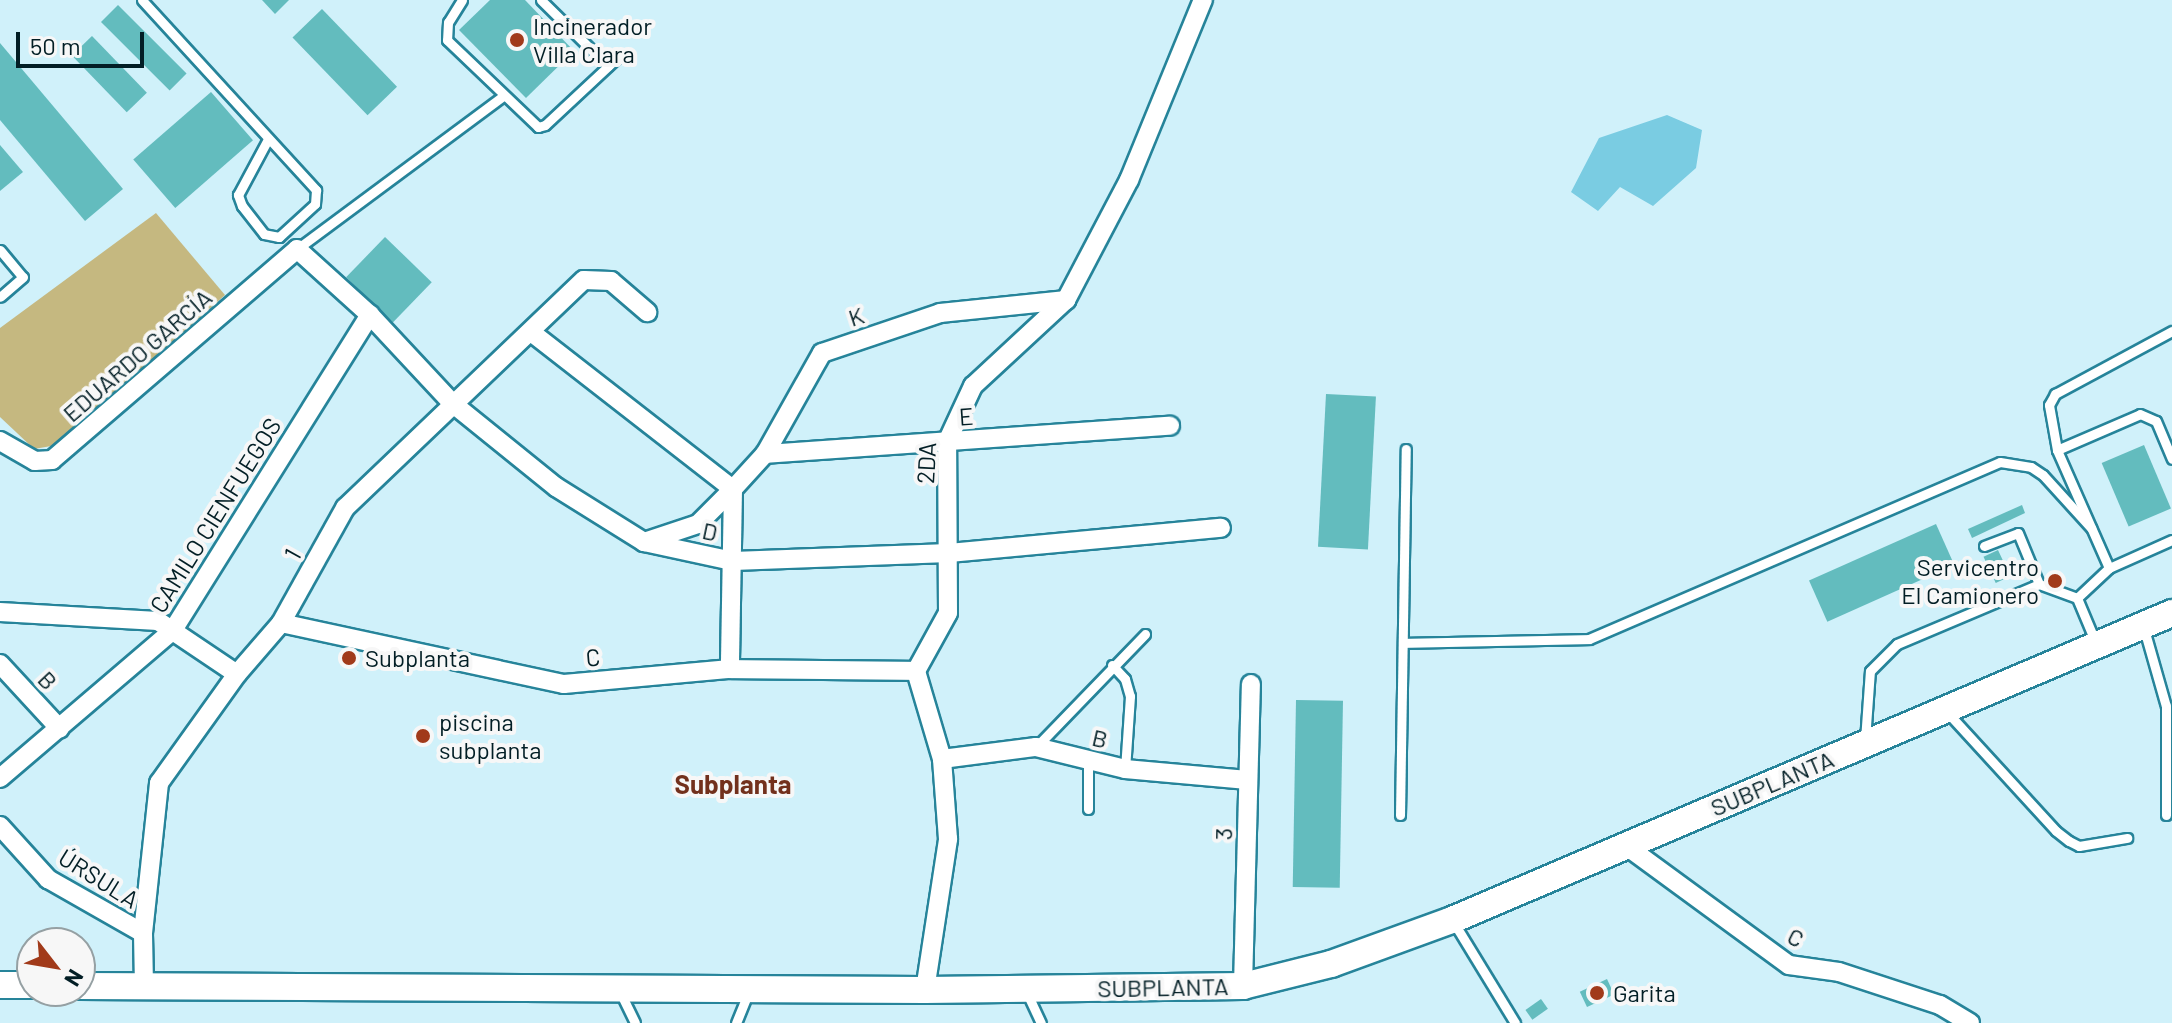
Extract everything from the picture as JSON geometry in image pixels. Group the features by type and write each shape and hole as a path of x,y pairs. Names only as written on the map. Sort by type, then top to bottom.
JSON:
{"street":[{"name":"2DA","path":"916,671 948,613 947,442 973,386 1066,300 1129,180 1203,0"},
{"name":"D","path":"297,249 370,315 452,403 556,487 644,542 732,560 949,553 1221,528"},
{"name":"EDUARDO GARCÍA","path":"0,441 35,461 52,460 297,249"},
{"name":"1","path":"144,986 143,933 159,783 237,674 281,623 345,508 584,280 611,281 647,312"},
{"name":"K","path":"644,542 698,524 733,489 765,454 822,353 940,313 1066,300"},
{"name":"CAMILO CIENFUEGOS","path":"0,778 173,630 370,315"},
{"path":"531,332 733,489 730,669"},
{"name":"E","path":"765,454 1170,426"},
{"path":"0,612 158,621 237,674"},
{"name":"SUBPLANTA","path":"96,986 925,990 1243,986 1331,964 1452,920 2172,613"},
{"name":"C","path":"281,623 564,684 730,669 916,671"},
{"name":"B","path":"0,664 60,729"},
{"path":"916,671 942,759 948,839 925,990"},
{"name":"3","path":"1243,986 1251,684"},
{"name":"B","path":"942,759 1036,747 1125,769 1248,780"},
{"name":"ÚRSULA","path":"0,826 48,879 143,933"},
{"name":"C","path":"1625,845 1789,965 1853,977 1940,1005 1970,1023"}],"lane":[{"path":"142,0 316,190 315,204 279,237 264,234 242,206 238,195 268,139"},
{"path":"462,0 448,22 447,40 538,127 545,125 620,55"},
{"path":"541,0 608,66"},
{"path":"297,249 503,96"},
{"path":"0,250 23,277 0,297"},
{"path":"2109,568 2057,450 2049,405 2055,394 2172,331"},
{"path":"2057,450 2140,414 2156,421 2172,459"},
{"path":"1400,815 1406,449"},
{"path":"1403,643 1589,639 2000,462 2031,467 2043,475 2091,528"},
{"path":"1984,546 2018,533 2039,584"},
{"path":"2077,598 2109,568 2172,540"},
{"path":"1865,743 1870,671 1897,644 2039,584 2077,598 2096,645"},
{"path":"2142,626 2159,673 2166,706 2166,815"},
{"path":"1036,747 1145,634"},
{"path":"1112,665 1125,679 1130,696 1125,769"},
{"path":"2159,673 2172,669"},
{"path":"1945,709 2069,841 2079,846 2127,838"},
{"path":"1088,760 1088,809"},
{"path":"1452,920 1515,1023"},
{"path":"1025,988 1041,1023"},
{"path":"618,989 635,1023"},
{"path":"736,1023 749,989"}],"shaded area":[{"path":"156,213 225,295 57,445 34,449 0,417 0,328"}],"water":[{"path":"1667,115 1702,130 1696,168 1653,206 1620,187 1598,211 1571,192 1599,138"}],"building":[{"path":"262,0 289,0 275,14"},
{"name":"Incinerador Villa Clara","path":"490,0 525,0 574,51 526,98 459,30"},
{"path":"118,5 187,74 170,91 101,22"},
{"path":"322,9 397,87 368,115 293,37"},
{"path":"92,36 147,93 127,112 72,55"},
{"path":"0,43 123,189 85,221 0,120"},
{"path":"211,92 253,140 175,208 133,160"},
{"path":"0,145 23,172 0,191"},
{"path":"385,237 432,282 393,322 346,277"},
{"path":"1326,394 1376,397 1368,549 1318,547"},
{"path":"2144,445 2171,509 2129,526 2102,463"},
{"path":"2022,505 2025,513 1972,538 1968,529"},
{"path":"1936,524 1954,565 1827,622 1809,581"},
{"path":"1998,550 2010,576 1996,583 1983,557"},
{"path":"1296,700 1343,701 1340,888 1293,887"},
{"name":"Garita","path":"1607,979 1614,994 1587,1007 1580,992"},
{"name":"Garita","path":"1541,999 1548,1009 1532,1020 1525,1010"}],"place":[{"name":"Incinerador Villa Clara","path":"517,40"},
{"name":"Servicentro El Camionero","path":"2055,581"},
{"name":"Subplanta","path":"349,658"},
{"name":"piscina subplanta","path":"423,736"},
{"name":"Garita","path":"1597,993"}],"district":[{"name":"Subplanta","path":"733,784"}]}
